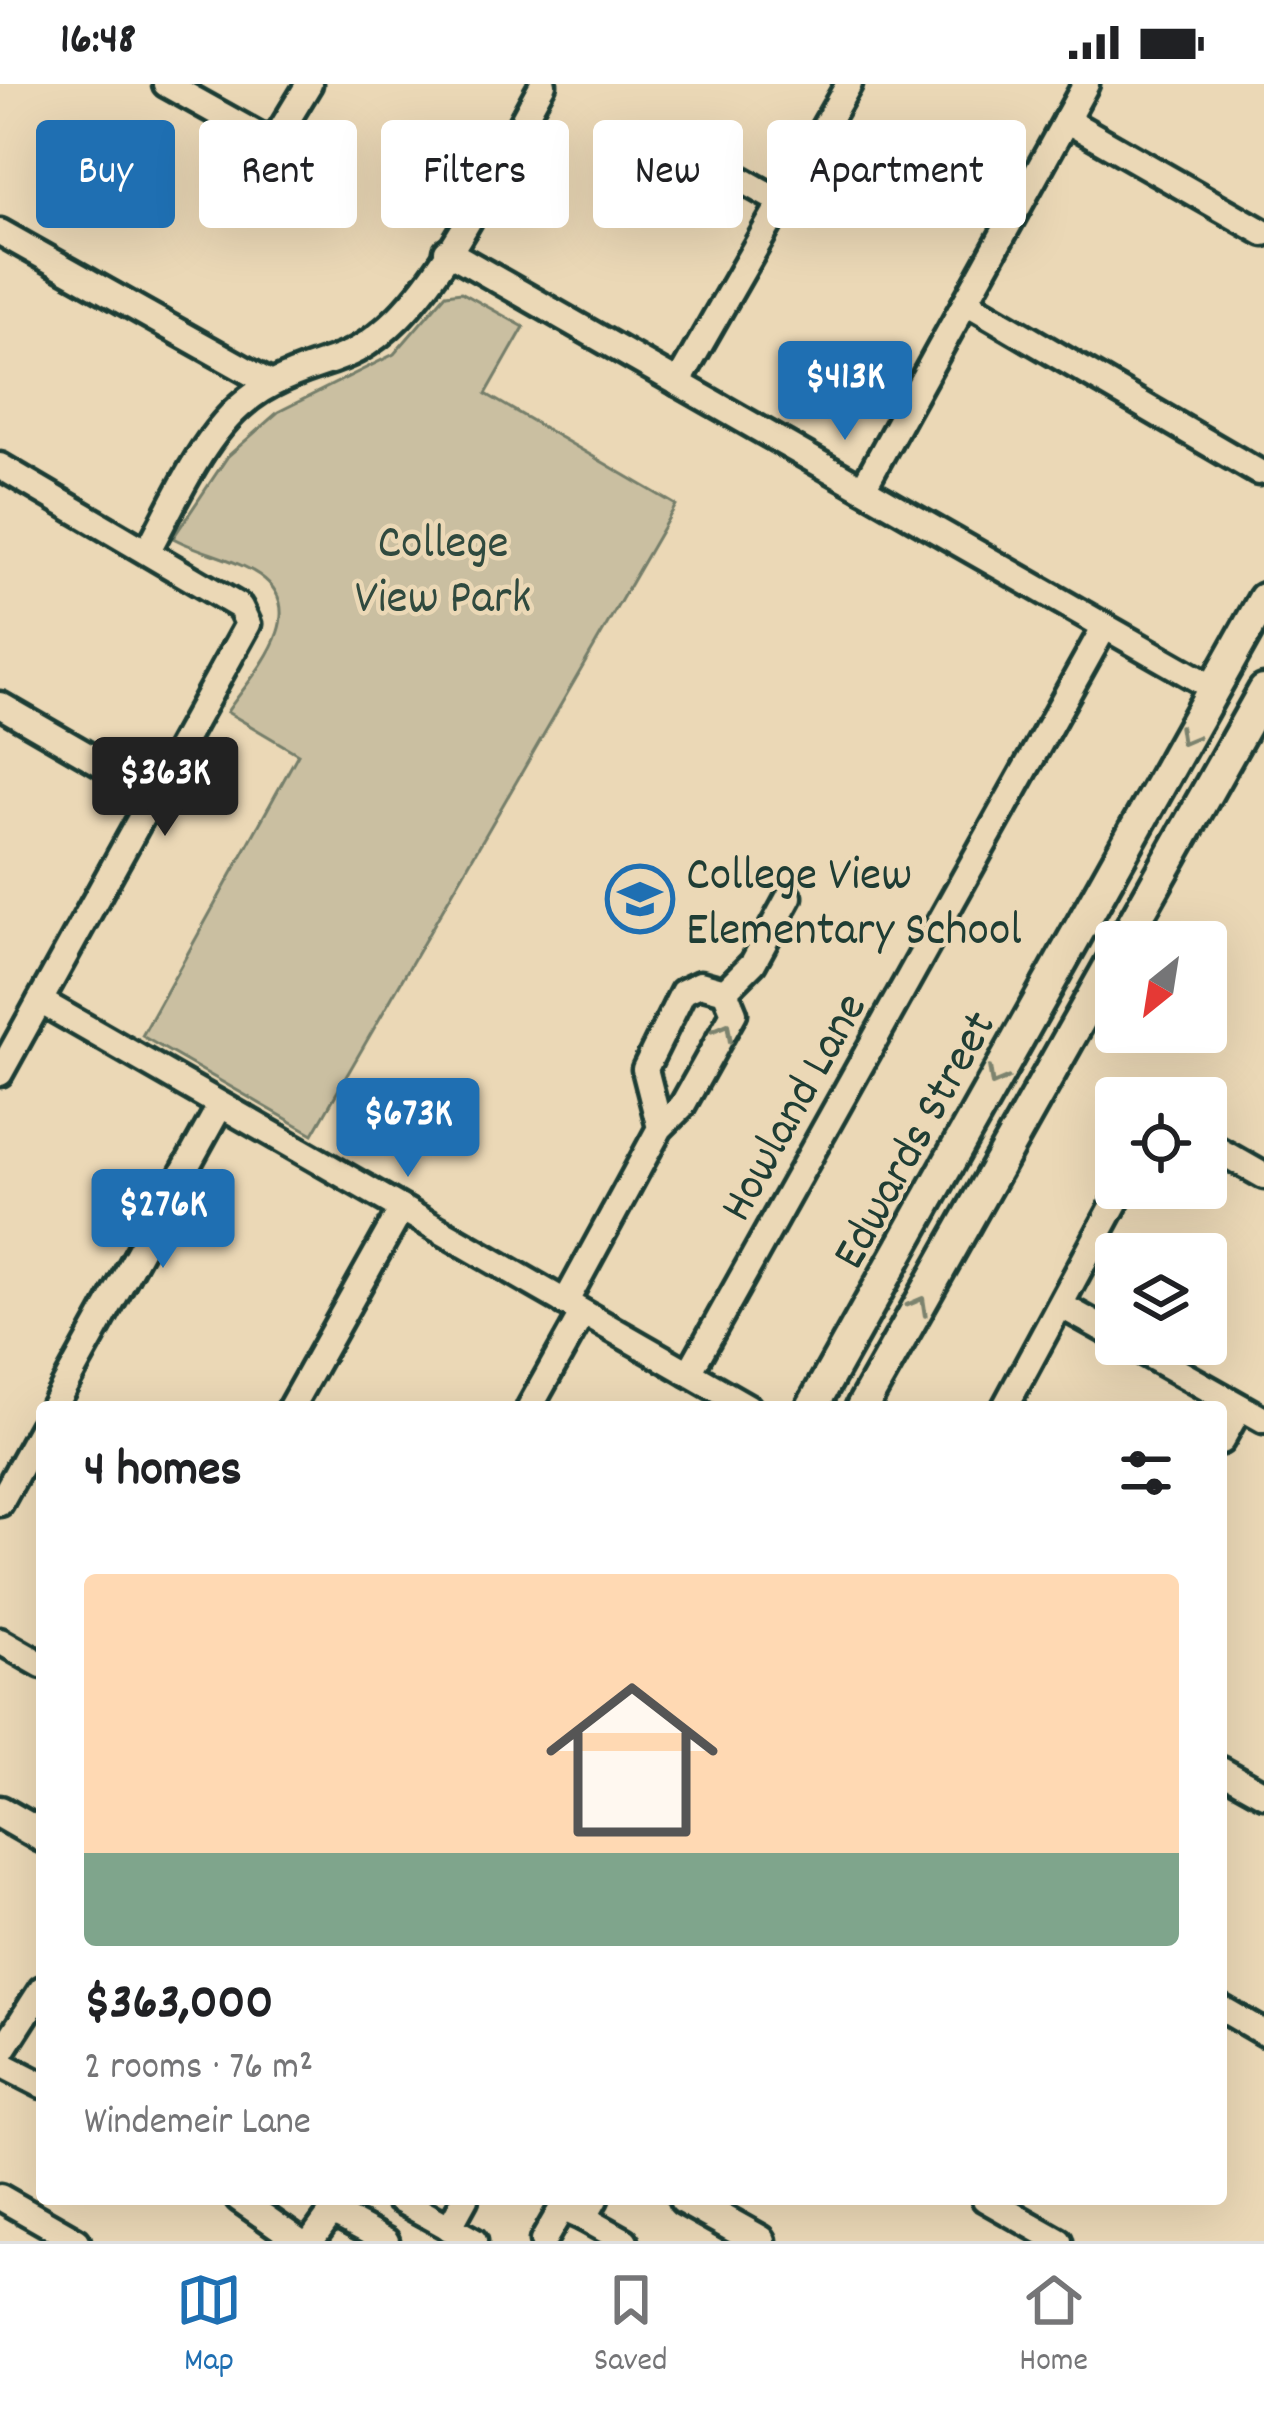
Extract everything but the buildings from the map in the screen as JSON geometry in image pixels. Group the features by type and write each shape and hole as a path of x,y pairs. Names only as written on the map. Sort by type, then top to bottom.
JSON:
{"main road":[{"name":"Edwards Street","path":"815,1401 1264,599"},
{"path":"1135,921 1264,691"},
{"name":"Edwards Street","path":"865,1401 1095,992"},
{"path":"0,1812 36,1833"},
{"path":"694,2205 743,2237"}],"street":[{"path":"166,84 263,138 278,135 309,84"},
{"path":"148,550 203,450 228,419 271,384 344,361 374,340 424,289 543,84"},
{"path":"829,120 849,84"},
{"path":"863,488 1085,84"},
{"path":"1066,120 1264,233"},
{"path":"678,382 767,228"},
{"path":"0,232 271,384"},
{"path":"447,251 1213,688"},
{"path":"966,302 1258,472"},
{"path":"0,466 240,607 248,624 0,1072"},
{"name":"Howland Lane","path":"689,1373 1105,626"},
{"path":"0,705 155,795"},
{"path":"725,991 753,963 789,897"},
{"path":"660,1128 645,1069 683,992 700,984 725,991"},
{"path":"533,1401 660,1128 682,1106 734,1013 725,991"},
{"path":"40,1001 738,1401"},
{"path":"56,1401 220,1106"},
{"path":"1227,1155 1264,1176"},
{"path":"1008,1401 1112,1209"},
{"path":"294,1401 401,1210"},
{"path":"1062,1306 1095,1324"},
{"path":"1167,1365 1264,1420"},
{"path":"1227,1430 1240,1407"},
{"path":"0,1504 36,1438"},
{"path":"0,1641 36,1662"},
{"path":"1227,1773 1264,1794"},
{"path":"1227,2011 1264,2033"},
{"path":"34,2020 1,2053 1,2064 36,2082"},
{"path":"0,2228 7,2201 77,2241"},
{"path":"247,2205 298,2241"},
{"path":"311,2241 332,2212 375,2238 386,2205"},
{"path":"396,2205 474,2241"},
{"path":"449,2228 462,2205"},
{"path":"543,2241 562,2208 590,2209 625,2241"},
{"path":"1027,2209 1059,2241"}],"green space":[{"name":"College View Park","path":"461,292 524,327 486,394 676,505 313,1134 142,1036 298,754 227,712 273,645 281,608 275,590 250,569 173,538 228,456 278,412 394,354 446,294"}],"place":[{"name":"College View Elementary School","path":"640,899"}]}
